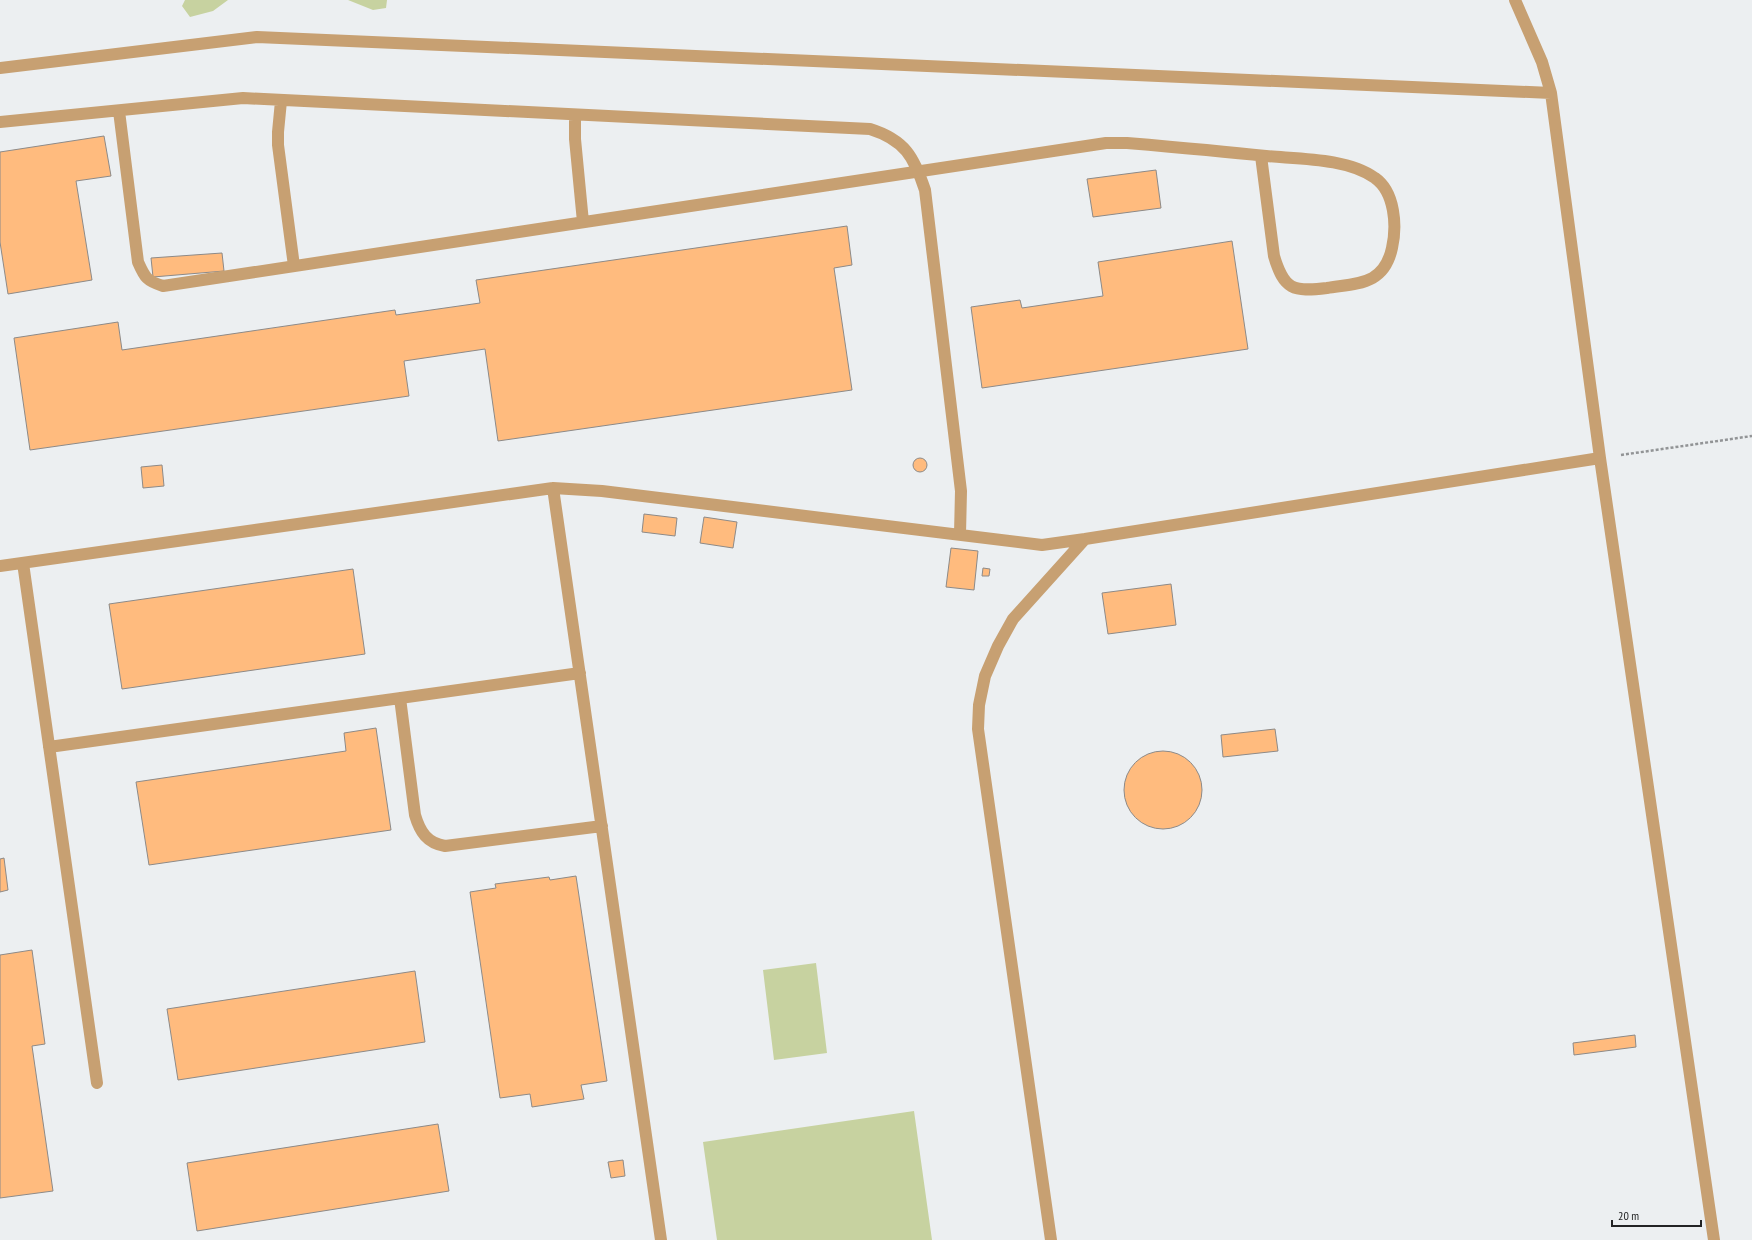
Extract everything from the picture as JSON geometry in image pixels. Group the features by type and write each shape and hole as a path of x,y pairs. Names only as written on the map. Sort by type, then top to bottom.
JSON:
{"lane":[{"path":"1515,0 1542,62 1551,93 1600,458 1714,1240"},
{"path":"0,68 258,37 1551,93"},
{"path":"0,122 243,98 870,129 886,135 900,144 911,157 925,190 961,491 962,507 960,534"},
{"path":"281,100 278,145 294,266"},
{"path":"119,111 138,262 149,282 163,286 1106,143 1127,143 1261,156 1343,164 1362,170 1376,178 1386,191 1391,205 1395,225 1390,257 1382,270 1373,279 1310,290 1295,289 1285,282 1278,271 1274,256 1261,156"},
{"path":"575,115 575,139 583,222"},
{"path":"0,566 553,488 602,491 1042,545 1600,458"},
{"path":"553,488 661,1240"},
{"path":"1052,1240 978,729 979,705 985,676 1012,619 1085,539"},
{"path":"23,563 97,1084"},
{"path":"49,747 580,673"},
{"path":"400,698 416,815 422,832 427,839 436,845 445,846 602,826"}],"path":[{"path":"1600,458 1752,436"}],"green space":[{"path":"185,0 228,0 213,11 190,17 182,6"},
{"path":"348,0 387,0 386,8 373,10"},
{"path":"816,963 827,1053 774,1060 763,970"},
{"path":"914,1111 932,1240 717,1240 703,1142"}],"building":[{"path":"104,136 111,176 76,181 92,280 8,294 0,242 0,152"},
{"path":"1156,170 1161,208 1093,217 1087,179"},
{"path":"847,226 852,265 834,268 852,390 498,441 485,349 404,361 409,396 30,450 14,338 118,322 122,350 395,310 396,315 480,303 476,280"},
{"path":"1232,241 1248,349 982,388 971,307 1020,300 1022,308 1103,296 1098,262"},
{"path":"222,253 224,271 153,277 151,258"},
{"path":"917,458 923,458 927,462 927,468 923,472 917,472 913,468 913,462"},
{"path":"162,465 164,486 143,488 141,467"},
{"path":"644,514 677,518 675,536 642,532"},
{"path":"704,517 737,522 733,548 700,543"},
{"path":"951,548 978,551 974,590 946,587"},
{"path":"983,568 990,569 989,576 982,576"},
{"path":"353,569 365,654 122,689 109,604"},
{"path":"1171,584 1176,625 1108,634 1102,593"},
{"path":"376,728 391,830 149,865 136,782 346,751 344,733"},
{"path":"1275,729 1278,751 1223,757 1221,735"},
{"path":"1163,751 1178,754 1191,762 1199,775 1202,790 1199,805 1191,818 1178,826 1163,829 1148,826 1135,818 1127,805 1124,790 1127,775 1135,762 1148,754"},
{"path":"4,858 8,890 0,892 0,859"},
{"path":"576,876 607,1081 581,1085 584,1099 532,1107 530,1094 500,1098 470,892 496,888 495,884 549,877 550,880"},
{"path":"32,950 45,1044 32,1046 53,1191 0,1198 0,955"},
{"path":"415,971 425,1042 178,1080 167,1009"},
{"path":"1635,1035 1636,1047 1574,1055 1573,1043"},
{"path":"438,1124 449,1191 197,1231 187,1163"},
{"path":"623,1160 625,1176 611,1178 608,1162"}]}
